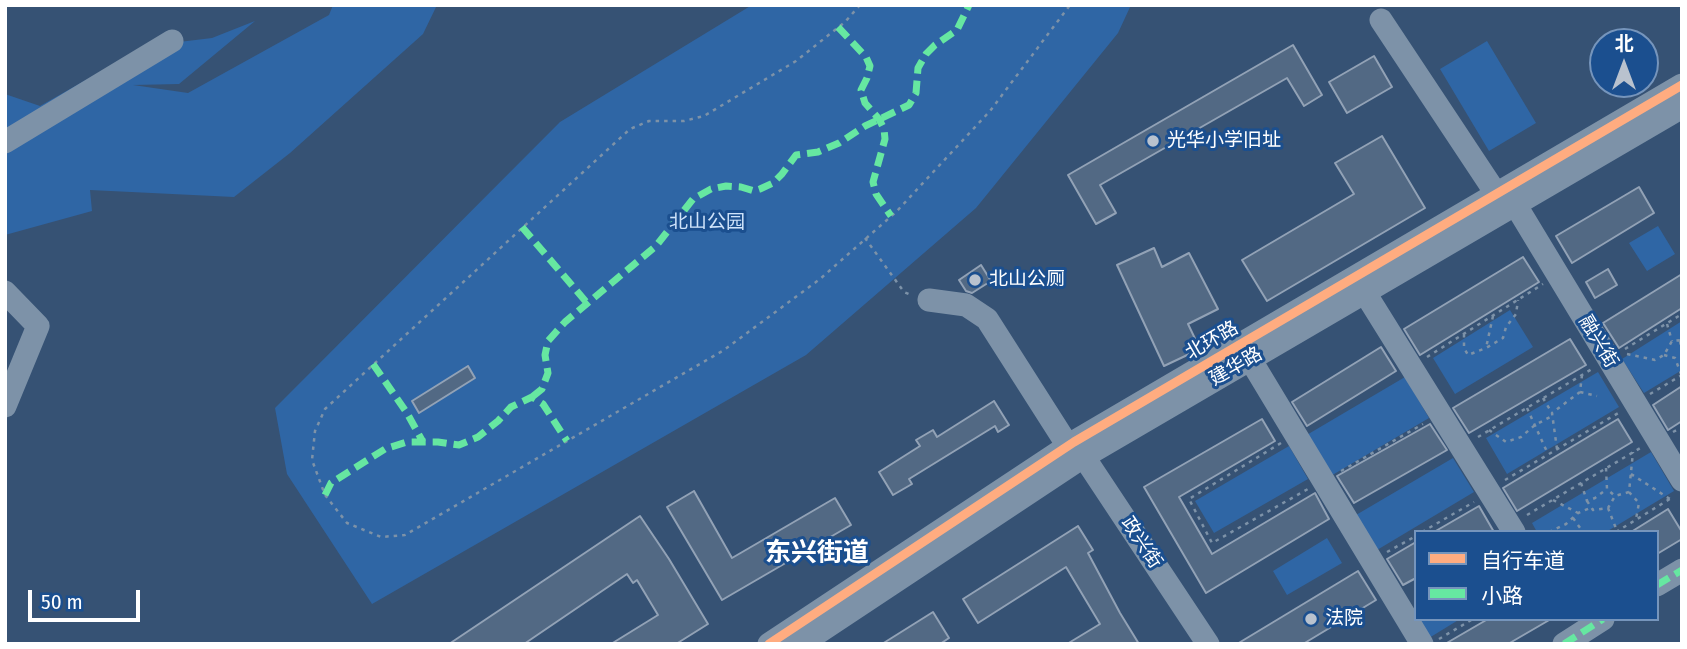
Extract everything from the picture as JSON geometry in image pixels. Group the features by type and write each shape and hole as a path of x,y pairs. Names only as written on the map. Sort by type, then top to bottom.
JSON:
{"street":[{"name":"融兴街","path":"1381,20 1557,275 1657,438 1676,491"},
{"path":"5,142 172,41"},
{"name":"北环路","path":"769,644 1075,448 1506,203 1682,85"},
{"path":"1506,203 1682,107"},
{"path":"1361,285 1520,524"},
{"name":"建华路","path":"801,644 1075,448 1251,359 1361,285"},
{"path":"5,292 38,326 5,406"},
{"name":"政兴街","path":"929,300 966,305 987,319 1208,644"},
{"path":"1251,359 1422,644"},
{"path":"1659,584 1682,570"},
{"path":"1570,633 1598,621"}],"path":[{"path":"860,5 845,22 796,61 704,116 684,121 649,121 630,129 325,409 315,431 312,460 325,495 347,523 381,537 405,535 724,349 820,279 896,212 990,111 1070,5"},
{"path":"865,238 904,292 929,300"},
{"path":"1423,360 1557,275"},
{"path":"1464,334 1464,348 1468,355 1503,338 1516,314 1518,300"},
{"path":"1667,323 1672,341 1664,355 1655,360 1620,352 1667,323 1682,314"},
{"path":"1486,348 1493,316"},
{"path":"1664,355 1675,358 1682,354 1681,341 1672,341"},
{"path":"1505,480 1682,375 1675,358"},
{"path":"1475,438 1609,359"},
{"path":"1489,430 1506,442 1521,437 1580,392 1582,375"},
{"path":"1580,392 1597,396"},
{"path":"1543,398 1552,414 1557,449"},
{"path":"1527,408 1548,454"},
{"path":"1296,434 1188,499 1212,542 1430,420"},
{"path":"1520,524 1553,500 1657,438"},
{"path":"1633,452 1629,492 1639,503 1636,519"},
{"path":"1606,468 1607,489 1615,496"},
{"path":"1631,474 1676,491"},
{"path":"1581,483 1590,508"},
{"path":"1587,501 1607,489"},
{"path":"1619,530 1676,491"},
{"path":"1608,508 1615,496 1629,492"},
{"path":"1426,530 1478,500"},
{"path":"1553,500 1578,513"},
{"path":"1553,530 1590,508 1608,508"},
{"path":"1608,508 1617,530"},
{"path":"1573,518 1582,530"},
{"path":"1372,560 1414,537"},
{"path":"1431,644 1470,621"}],"green space":[{"path":"333,5 437,5 423,34 290,153 234,197 90,190 92,211 5,235 5,94 40,106 146,46 212,38 255,21 179,84 133,85 188,93 329,15"},
{"name":"北山公园","path":"752,5 1131,5 1118,33 976,208 806,355 372,604 287,474 275,408 560,122"},
{"path":"1487,41 1536,123 1489,151 1440,69"},
{"path":"1658,226 1675,254 1647,271 1629,243"},
{"path":"1510,310 1533,347 1455,394 1433,358"},
{"path":"1682,321 1682,370 1644,393 1622,359"},
{"path":"1598,372 1619,407 1507,474 1486,438"},
{"path":"1405,377 1429,418 1329,477 1305,436"},
{"path":"1289,446 1308,479 1214,533 1195,501"},
{"path":"1651,452 1674,491 1609,530 1536,530 1532,523"},
{"path":"1453,458 1474,492 1377,550 1356,515"},
{"path":"1327,538 1342,563 1287,595 1273,571"},
{"path":"1420,621 1457,621 1429,638"}],"building":[{"name":"光华小学旧址","path":"1293,45 1322,95 1304,106 1287,78 1100,185 1116,213 1096,224 1068,175"},
{"path":"1374,56 1392,87 1347,113 1329,82"},
{"path":"1382,136 1425,208 1267,301 1242,260 1354,194 1335,163"},
{"path":"1639,187 1654,213 1572,263 1556,236"},
{"path":"1154,248 1162,267 1189,253 1218,309 1188,324 1200,349 1164,366 1117,265"},
{"path":"1523,257 1539,282 1420,355 1404,329"},
{"name":"北山公厕","path":"981,265 991,281 972,293 966,291 959,280"},
{"path":"1608,269 1617,285 1595,298 1586,282"},
{"path":"1682,274 1682,308 1619,348 1603,323"},
{"path":"1570,339 1586,365 1469,433 1453,408"},
{"path":"1381,347 1396,371 1307,426 1292,402"},
{"path":"468,366 475,378 419,413 412,401"},
{"path":"1682,386 1682,421 1668,430 1653,405"},
{"path":"994,401 1009,425 998,432 995,426 909,479 912,484 893,495 879,472 920,446 916,440 933,430 937,437"},
{"path":"1262,419 1275,441 1179,497 1212,554 1315,493 1329,519 1206,593 1144,487"},
{"path":"1618,419 1632,442 1517,511 1503,488"},
{"path":"1430,424 1447,450 1354,503 1337,476"},
{"path":"694,491 732,558 835,498 851,525 722,600 667,507"},
{"path":"1479,506 1493,530 1437,530"},
{"path":"1668,509 1682,532 1682,539 1659,553 1659,530 1634,530"},
{"path":"640,516 708,624 676,644 611,644 658,615 637,580 633,583 627,574 524,644 449,644"},
{"path":"1078,526 1093,550 1088,553 1139,644 1067,644 1100,624 1066,567 978,623 963,599"},
{"path":"1414,543 1414,579 1403,585 1387,559"},
{"name":"法院","path":"1358,571 1376,600 1303,644 1237,644"},
{"path":"933,612 949,638 940,644 882,644"},
{"path":"1485,621 1548,621 1508,644 1445,644"}],"marked path":[{"path":"532,397 542,389 548,373 545,355 548,341 565,322 656,246 693,199 711,189 726,186 754,191 760,189 773,183 796,155 818,152 839,143 865,126 909,105 916,93 918,68 926,54 957,30 969,5"},
{"path":"838,27 866,57 870,66 861,90 865,103 884,129 885,139 873,182 876,194 891,216"},
{"path":"522,227 588,304"},
{"path":"373,364 407,413 423,442"},
{"path":"325,495 331,483 385,449 407,442 459,445 478,437 511,407 532,397 543,404 567,441"},
{"path":"1659,584 1682,570"},
{"path":"1564,644 1600,621"}],"cycle path":[{"path":"769,644 1074,442 1682,85"}],"place":[{"name":"光华小学旧址","path":"1153,141"},
{"name":"北山公厕","path":"975,280"},
{"name":"法院","path":"1311,619"}],"district":[{"name":"东兴街道","path":"817,554"}]}
